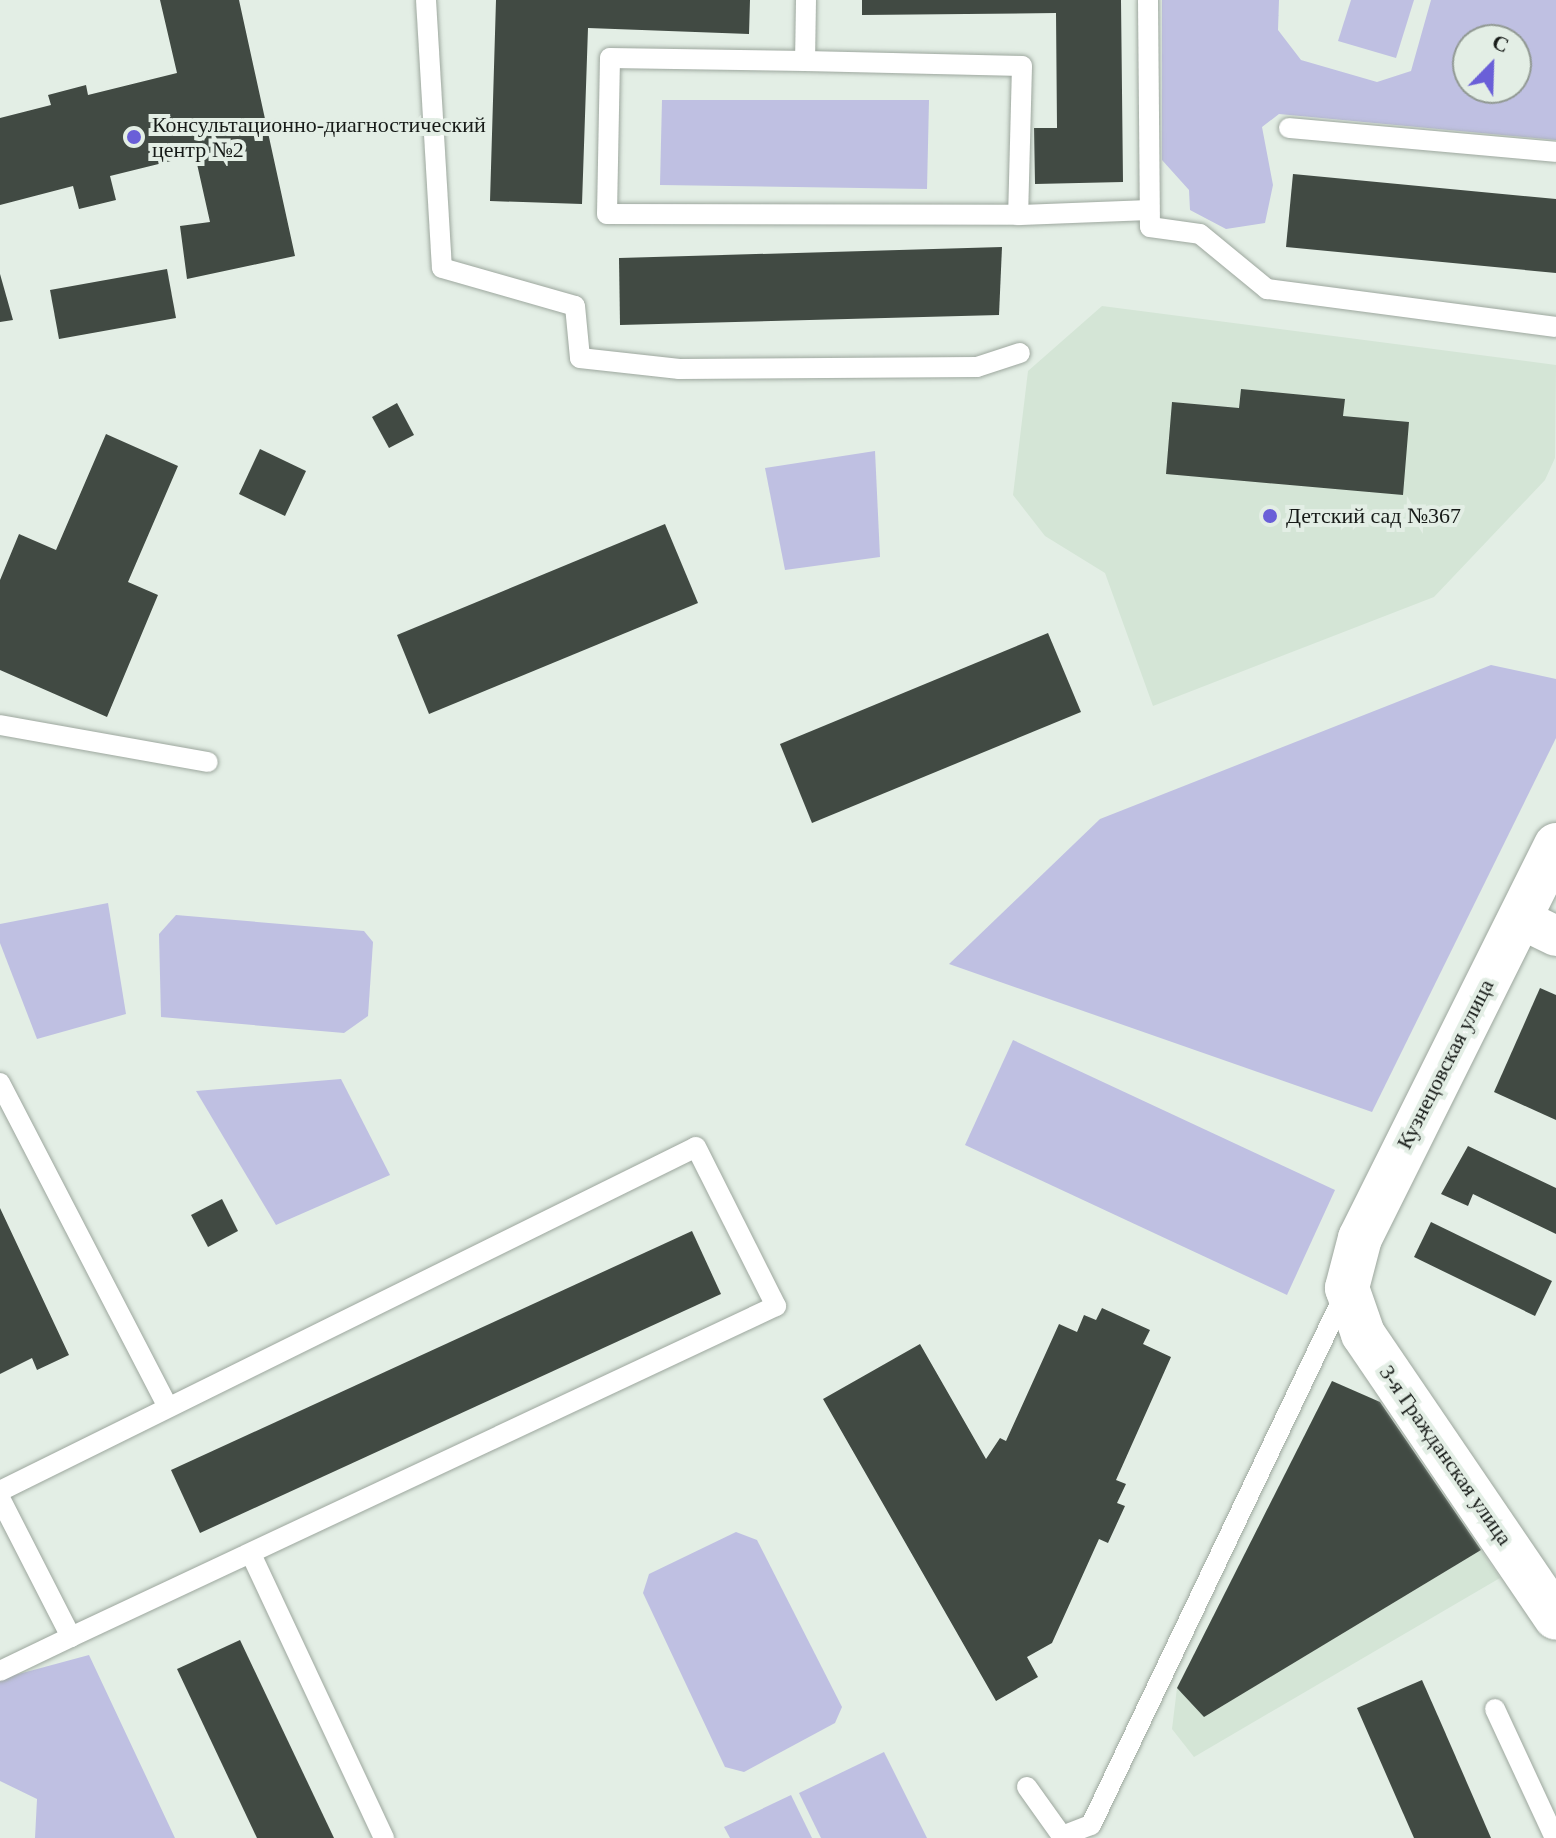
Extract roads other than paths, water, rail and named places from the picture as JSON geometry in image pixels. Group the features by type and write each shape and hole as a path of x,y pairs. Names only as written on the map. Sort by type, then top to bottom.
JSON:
{"street":[{"name":"Кузнецовская улица","path":"1347,1288 1360,1238 1537,927 1556,845"},
{"name":"3-я Гражданская улица","path":"1347,1288 1363,1334 1556,1618"}],"lane":[{"path":"426,0 442,268 575,306 580,358 679,369 962,367 1020,353"},
{"path":"805,61 806,0"},
{"path":"1148,0 1146,210 1150,227 1200,234 1267,289 1556,327"},
{"path":"1018,215 1022,66 610,58 607,214 1018,215 1146,210"},
{"path":"1289,128 1556,152"},
{"path":"0,725 208,762"},
{"path":"0,1083 168,1407"},
{"path":"0,1491 696,1147 776,1306 0,1671"},
{"path":"1027,1787 1062,1836 1091,1825 1347,1288"},
{"path":"0,1498 71,1637"},
{"path":"251,1554 384,1838"},
{"path":"1495,1709 1555,1838"}],"place":[{"name":"Консультационно-диагностический центр №2","path":"134,137"},
{"name":"Детский сад №367","path":"1270,516"}]}
